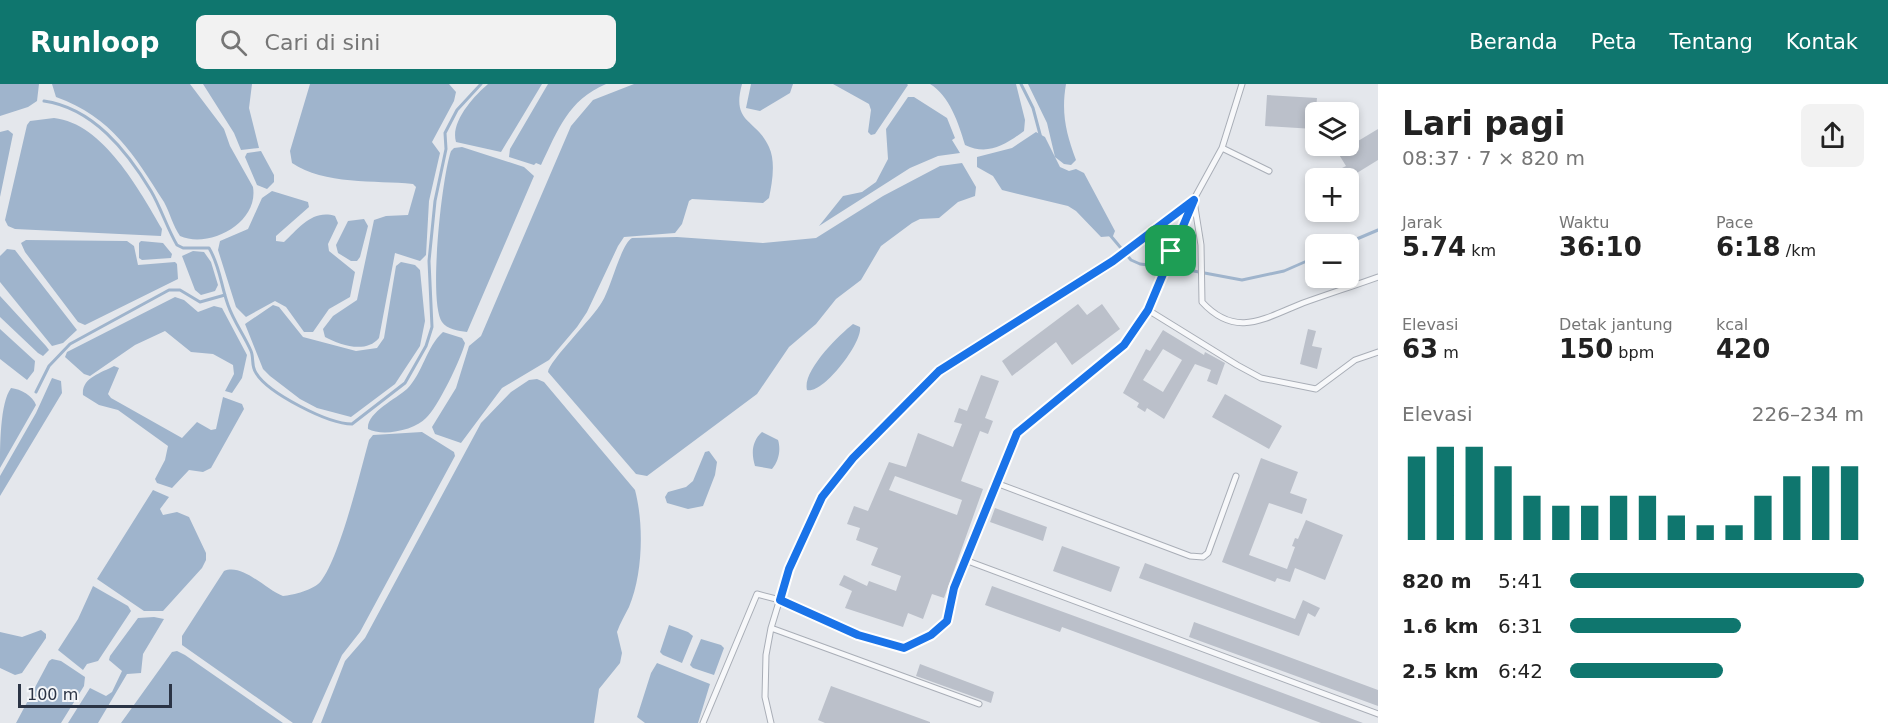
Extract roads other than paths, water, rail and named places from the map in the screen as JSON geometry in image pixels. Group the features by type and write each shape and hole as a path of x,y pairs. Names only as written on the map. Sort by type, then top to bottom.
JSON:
{"lane":[{"path":"703,723 757,594 780,600 858,635 904,648 931,635 947,621 954,588 1017,433 1124,345 1148,310 1194,200 1222,148 1242,84"},
{"path":"1222,148 1269,171"},
{"path":"1194,200 1202,245 1202,302 1215,316 1238,322 1264,321 1301,304 1378,277"},
{"path":"771,723 765,697 766,655 771,628 789,569 822,497 853,458 939,371 1113,261 1194,200"},
{"path":"1148,310 1237,366 1261,378 1299,387 1316,388 1355,360 1378,352"},
{"path":"996,483 1190,556 1203,557 1208,553 1236,476"},
{"path":"965,561 1378,714"},
{"path":"771,628 979,704"}],"water":[{"path":"0,84 39,84 37,101 28,107 0,116"},
{"path":"52,84 190,84 224,129 230,146 253,187 253,200 248,212 230,230 217,236 192,239 180,236 164,202 120,139 93,116 56,97"},
{"path":"203,84 252,84 249,108 259,148 241,150 234,133"},
{"path":"310,84 449,84 456,92 454,101 432,142 440,153 429,201 426,255 420,261 395,253 379,338 367,346 353,347 338,343 325,337 323,329 333,316 357,300 374,220 386,216 408,215 416,187 413,184 334,178 305,170 292,163 290,151"},
{"path":"488,84 542,84 501,152 456,142 456,126 464,110"},
{"path":"548,84 606,84 582,98 573,107 559,128 541,165 509,157 510,149"},
{"path":"634,84 742,84 739,97 742,114 764,138 771,153 773,172 769,198 763,203 692,199 689,201 682,224 675,233 624,237 587,312 549,360 502,388 461,443 435,434 432,427 456,388 469,346 481,336 571,126 593,100"},
{"path":"751,84 793,84 790,93 760,111 746,108"},
{"path":"833,84 908,85 875,134 871,135 868,132 871,110 869,104"},
{"path":"930,84 1016,84 1025,120 1024,131 1010,141 989,149 965,145 948,103 943,95"},
{"path":"1028,84 1066,84 1065,123 1076,160 1071,165 1064,164 1055,157 1047,123"},
{"path":"908,97 914,97 947,118 955,138 952,140 960,153 938,156 910,168 819,226 843,196 862,192 876,182 888,159 886,129"},
{"path":"54,118 72,123 104,145 143,196 162,229 161,236 15,229 8,226 5,220 27,125 30,121"},
{"path":"8,130 13,134 0,197 0,132"},
{"path":"1036,132 1045,137 1060,167 1069,171 1076,169 1084,173 1115,231 1113,236 1101,237 1076,211 1068,206 1002,190 993,176 977,167 977,157 1012,148"},
{"path":"462,147 524,167 534,176 467,332 450,328 442,322 436,290 438,238 447,165 451,151"},
{"path":"261,151 274,175 274,182 267,189 257,185 245,157 247,153"},
{"path":"962,163 976,187 975,196 958,202 939,218 920,219 912,223 881,246 861,280 836,299 816,324 789,347 757,394 647,476 636,474 548,372 550,366 602,302 620,257 632,238 677,237 763,243 816,238 883,196 940,166"},
{"path":"272,191 308,202 309,207 276,236 276,241 284,242 313,217 335,216 338,223 328,244 329,251 355,272 350,297 329,309 313,332 304,332 286,307 275,301 246,317 236,307 218,250 220,241 248,229 262,198"},
{"path":"364,219 368,226 360,257 357,261 351,261 338,253 336,245 348,221"},
{"path":"26,240 127,241 134,246 138,265 175,262 178,279 85,325 78,322 25,252 21,243"},
{"path":"141,241 163,243 172,254 171,258 142,260 139,258"},
{"path":"7,249 15,250 77,330 63,343 52,346 0,282 0,256"},
{"path":"193,251 204,252 211,262 218,285 215,291 201,295 195,290 182,256"},
{"path":"401,262 415,265 420,270 425,321 420,346 395,384 351,417 317,408 300,399 263,369 245,324 273,305 279,307 303,337 356,351 377,348 384,338 396,266"},
{"path":"0,296 49,350 43,356 0,317"},
{"path":"175,297 184,300 198,312 214,306 222,308 247,355 242,378 232,393 225,391 234,374 233,365 213,354 191,352 165,331 135,345 90,376 84,374 65,357 67,352"},
{"path":"853,324 860,327 849,355 832,376 814,389 807,390 810,373 816,364 839,336"},
{"path":"0,329 35,361 34,371 27,380 0,359"},
{"path":"443,332 462,338 465,343 431,413 421,422 407,429 382,432 368,429 372,417 412,383 432,345"},
{"path":"114,366 119,368 108,394 111,398 182,438 197,422 211,430 216,429 223,397 242,404 244,409 211,468 203,472 189,470 172,488 157,483 155,479 165,460 168,446 118,410 99,405 83,395 85,384 89,380"},
{"path":"52,378 61,381 62,393 0,496 0,476 36,413"},
{"path":"537,379 544,382 635,490 638,503 641,549 637,580 629,607 617,632 622,653 620,663 599,689 594,723 321,723 345,661 365,638 481,423 511,392 529,380"},
{"path":"11,388 26,394 36,405 0,468 3,414"},
{"path":"422,432 454,452 455,456 360,632 342,655 312,723 293,723 182,645 182,636 224,571 239,571 247,574 283,596 303,592 318,584 328,569 342,534 369,440 373,435"},
{"path":"762,432 778,440 779,455 772,469 755,466 753,448"},
{"path":"709,451 717,462 715,475 703,506 688,509 667,503 665,497 668,492 686,487 693,481 705,452"},
{"path":"153,490 169,497 160,509 163,515 177,512 189,517 206,553 206,560 202,568 163,611 144,611 97,579"},
{"path":"93,586 128,606 131,611 98,661 87,664 83,670 58,650 78,619"},
{"path":"138,618 164,619 143,654 141,673 127,674 98,723 68,723 90,688 106,696 112,692 122,671 109,660 110,656"},
{"path":"669,625 693,636 682,663 660,652"},
{"path":"41,630 46,634 46,638 22,673 15,675 0,668 0,632 22,637"},
{"path":"701,639 724,648 714,675 690,665"},
{"path":"177,651 283,723 121,723 172,652"},
{"path":"52,659 61,661 85,677 84,686 61,723 16,723 49,661"},
{"path":"657,663 710,684 698,723 645,723 637,717 651,673"}],"waterway":[{"path":"44,101 78,112 93,122 120,147 151,191 177,245 183,248 209,248 216,262 230,311 251,351 254,370 263,381 285,398 314,413 341,423 352,424 405,383 426,346 432,327 429,261 435,201 446,149 445,133 457,110 481,84"},
{"path":"1021,84 1033,108 1041,138"},
{"path":"1359,238 1378,230"},
{"path":"1110,235 1131,260 1140,264 1242,280 1284,271 1305,262"},
{"path":"36,392 49,366 70,344 169,290 180,290 200,302 225,295"}]}
